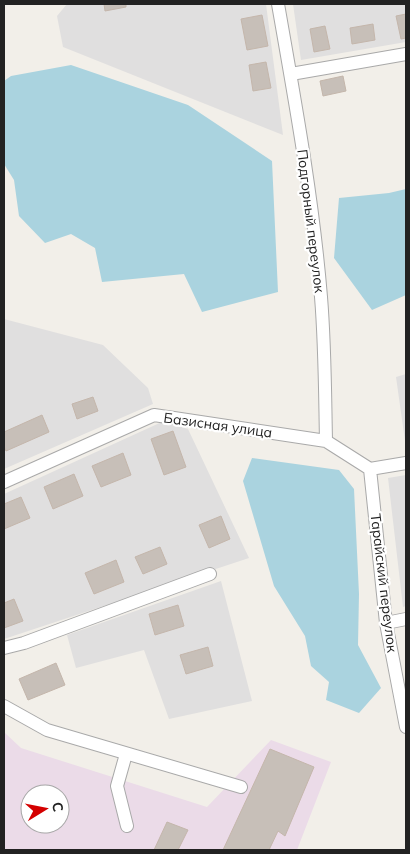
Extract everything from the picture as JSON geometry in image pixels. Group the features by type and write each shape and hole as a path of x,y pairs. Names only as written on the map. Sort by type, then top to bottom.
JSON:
{"street":[{"name":"Подгорный переулок","path":"278,4 291,74 321,297 326,441"},
{"path":"291,74 406,54"},
{"name":"Базисная улица","path":"4,482 154,415 326,441 370,469"},
{"path":"370,469 406,463"},
{"name":"Тарайский переулок","path":"370,469 386,623 406,727"},
{"path":"4,648 50,634 210,574"},
{"path":"386,623 406,619"},
{"path":"4,706 47,730 241,788"},
{"path":"126,754 117,786 127,826"}],"shaded area":[{"path":"67,4 266,4 283,135 63,47 57,16"},
{"path":"293,4 406,4 406,42 301,60"},
{"path":"4,319 103,345 148,388 153,404 4,469"},
{"path":"406,374 406,448 396,377"},
{"path":"164,421 188,429 249,558 4,639 4,494"},
{"path":"406,475 406,606 403,607 388,478"},
{"path":"221,581 252,701 169,719 144,650 76,668 67,635"},
{"path":"4,732 21,748 207,807 271,740 331,762 297,850 4,850"}],"water":[{"path":"71,65 188,105 272,161 278,292 202,312 184,274 102,282 95,248 71,234 45,243 19,216 14,180 4,164 4,81 11,76"},
{"path":"406,189 406,295 372,310 334,258 339,198 389,193"},
{"path":"252,458 339,470 354,489 359,594 358,645 381,688 359,713 326,700 329,682 311,666 305,636 274,586 243,481"}],"building":[{"path":"104,4 126,4 126,7 105,11"},
{"path":"406,14 406,38 401,39 396,16"},
{"path":"262,15 268,46 247,50 241,19"},
{"path":"373,24 375,40 352,44 350,28"},
{"path":"325,26 330,49 314,52 310,29"},
{"path":"266,62 271,88 253,91 249,65"},
{"path":"343,76 346,91 323,96 320,81"},
{"path":"93,397 98,411 77,419 72,404"},
{"path":"42,415 49,432 6,451 4,432"},
{"path":"173,431 186,467 164,475 151,439"},
{"path":"123,453 131,475 101,487 92,466"},
{"path":"74,474 83,496 53,509 44,487"},
{"path":"21,497 30,518 4,529 4,504"},
{"path":"221,516 230,539 209,548 199,525"},
{"path":"160,547 167,564 143,574 135,557"},
{"path":"116,560 124,582 94,594 85,573"},
{"path":"14,599 23,621 4,628 4,603"},
{"path":"178,605 184,626 155,635 149,614"},
{"path":"208,647 213,666 186,674 180,655"},
{"path":"56,663 65,685 28,700 19,679"},
{"path":"270,749 314,767 285,836 278,831 269,850 223,850"},
{"path":"167,822 188,830 178,850 154,850"}]}
